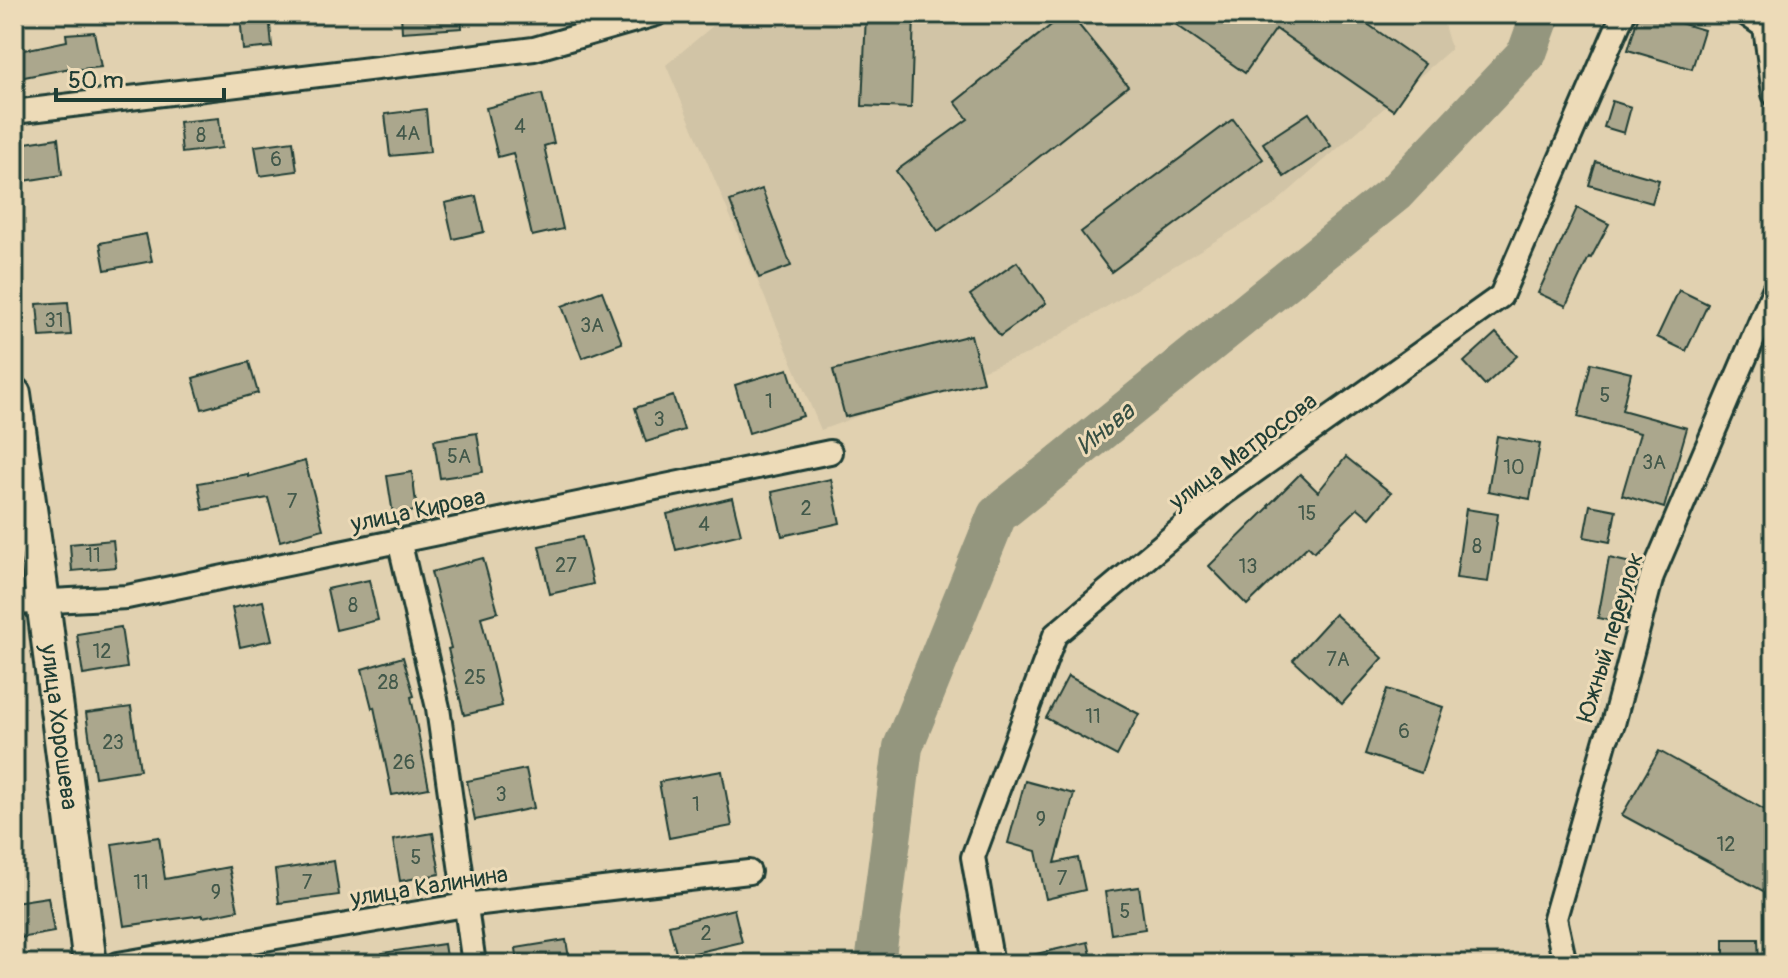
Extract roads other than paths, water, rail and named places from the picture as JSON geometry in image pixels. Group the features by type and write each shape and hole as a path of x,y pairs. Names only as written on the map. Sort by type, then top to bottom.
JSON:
{"street":[{"path":"14,112 534,49 656,14"},
{"name":"улица Матросова","path":"992,964 973,857 1055,635 1224,493 1501,296 1623,14"},
{"path":"1746,14 1765,27 1774,94"},
{"name":"Южный переулок","path":"1565,964 1555,918 1606,739 1613,724 1652,576 1774,290"},
{"name":"улица Хорошева","path":"14,394 28,602 90,964"},
{"name":"улица Кирова","path":"28,602 127,597 830,452"},
{"path":"399,540 438,708 474,964"},
{"name":"улица Калинина","path":"118,964 465,905 749,872"}],"waterway":[{"name":"Иньва","path":"875,964 903,747 997,515 1395,193 1527,53 1541,14"}]}
